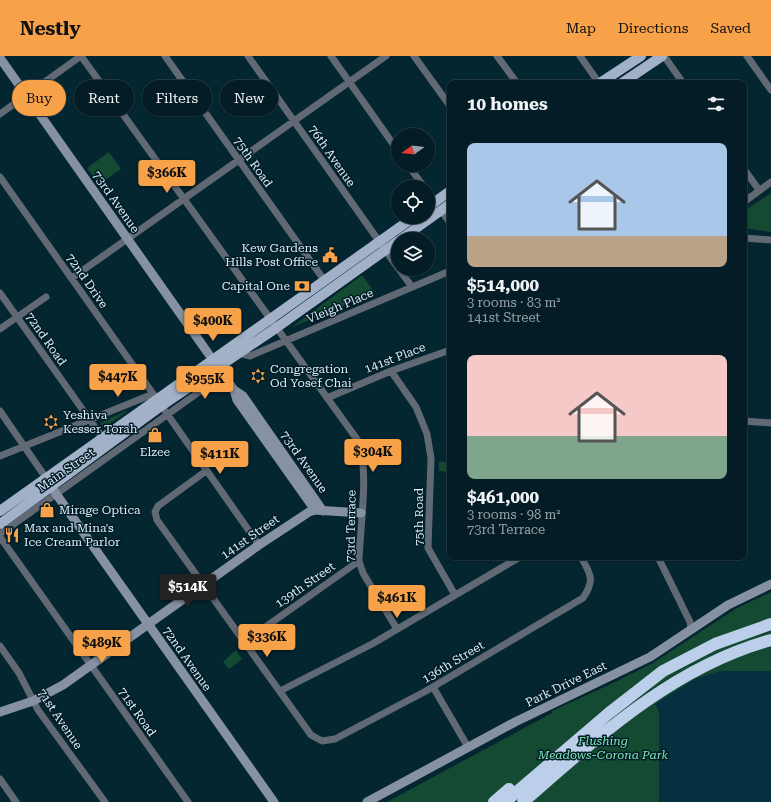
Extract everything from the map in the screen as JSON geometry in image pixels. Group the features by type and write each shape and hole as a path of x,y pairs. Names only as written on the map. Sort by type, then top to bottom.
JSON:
{"highway":[{"path":"505,802 609,713 653,678 686,658 728,638 771,624"},
{"path":"523,802 638,707 685,675 727,654 771,640"},
{"path":"685,675 771,648"},
{"path":"494,802 576,734 609,713"}],"main road":[{"path":"604,80 640,56"},
{"path":"627,80 663,56"},
{"path":"435,207 447,194"},
{"path":"435,207 447,205"},
{"name":"Main Street","path":"216,363 239,353 324,280 404,224"},
{"path":"408,232 416,224"},
{"name":"Main Street","path":"0,524 160,403 216,363 391,246"},
{"name":"Main Street","path":"0,511 51,486 102,437 160,403"}],"street":[{"path":"47,80 81,56"},
{"name":"73rd Terrace","path":"81,56 183,200 359,442 364,470 359,560 363,573 397,629"},
{"name":"75th Road","path":"165,56 324,280"},
{"name":"76th Avenue","path":"248,56 391,258"},
{"path":"331,56 391,140"},
{"path":"72,278 386,56"},
{"path":"414,56 447,102"},
{"path":"497,56 515,80"},
{"path":"580,56 598,80"},
{"path":"663,56 681,80"},
{"path":"747,56 771,90"},
{"name":"73rd Avenue","path":"0,58 15,80"},
{"path":"0,114 12,105"},
{"name":"73rd Avenue","path":"41,116 234,390 243,396 319,510"},
{"path":"747,173 759,190"},
{"name":"72nd Drive","path":"0,177 259,545"},
{"path":"747,200 771,182"},
{"path":"435,207 447,220"},
{"path":"747,238 771,240 771,244"},
{"name":"Vleigh Place","path":"239,353 250,356 447,272"},
{"name":"76th Avenue","path":"404,276 412,287"},
{"name":"72nd Road","path":"0,293 102,437"},
{"path":"0,329 46,297"},
{"name":"141st Place","path":"327,398 391,371 447,351"},
{"name":"Main Street","path":"160,403 213,382 216,363"},
{"name":"75th Road","path":"391,371 416,408 427,434 431,458 428,548 456,595"},
{"path":"0,456 90,419 160,403"},
{"name":"72nd Avenue","path":"0,411 51,486 274,802"},
{"path":"747,421 771,423"},
{"path":"206,471 158,506 155,512 157,520 280,691 397,629 513,560"},
{"name":"Main Street","path":"0,535 51,486"},
{"path":"319,510 361,514"},
{"name":"141st Street","path":"0,712 33,701 59,687 259,545 309,512 319,510"},
{"name":"71st Road","path":"0,535 188,802"},
{"name":"139th Street","path":"244,642 359,560"},
{"name":"136th Street","path":"280,691 310,735 322,741 335,739 433,687 582,598 589,589 591,578 582,560"},
{"path":"659,560 690,622 691,628"},
{"name":"Park Drive East","path":"367,802 468,747 650,657 677,640 691,628 728,605 771,584"},
{"name":"71st Avenue","path":"0,646 19,673 38,710 105,802"},
{"path":"433,687 468,747"},
{"path":"0,779 16,802"}],"shaded area":[{"path":"720,671 771,671 771,802 658,802 659,712 655,704 695,679"}],"green space":[{"path":"109,152 121,169 99,184 87,168"},
{"path":"771,193 771,232 747,228 747,209"},
{"path":"362,275 375,293 292,327"},
{"path":"130,409 104,428 100,423"},
{"path":"439,462 447,462 447,472 439,471"},
{"name":"Flushing Meadows-Corona Park","path":"771,592 771,671 720,671 695,679 655,704 659,712 659,802 387,802 552,713 552,711 653,663 737,608"},
{"path":"236,650 242,659 229,669 223,662"}],"place":[{"name":"Kew Gardens Hills Post Office","path":"330,255"},
{"name":"Capital One","path":"302,286"},
{"name":"Congregation Od Yosef Chai","path":"258,376"},
{"name":"Yeshiva Kesser Torah","path":"51,422"},
{"name":"Elzee","path":"155,435"},
{"name":"Mirage Optica","path":"47,510"},
{"name":"Max and Mina's Ice Cream Parlor","path":"12,535"}]}
